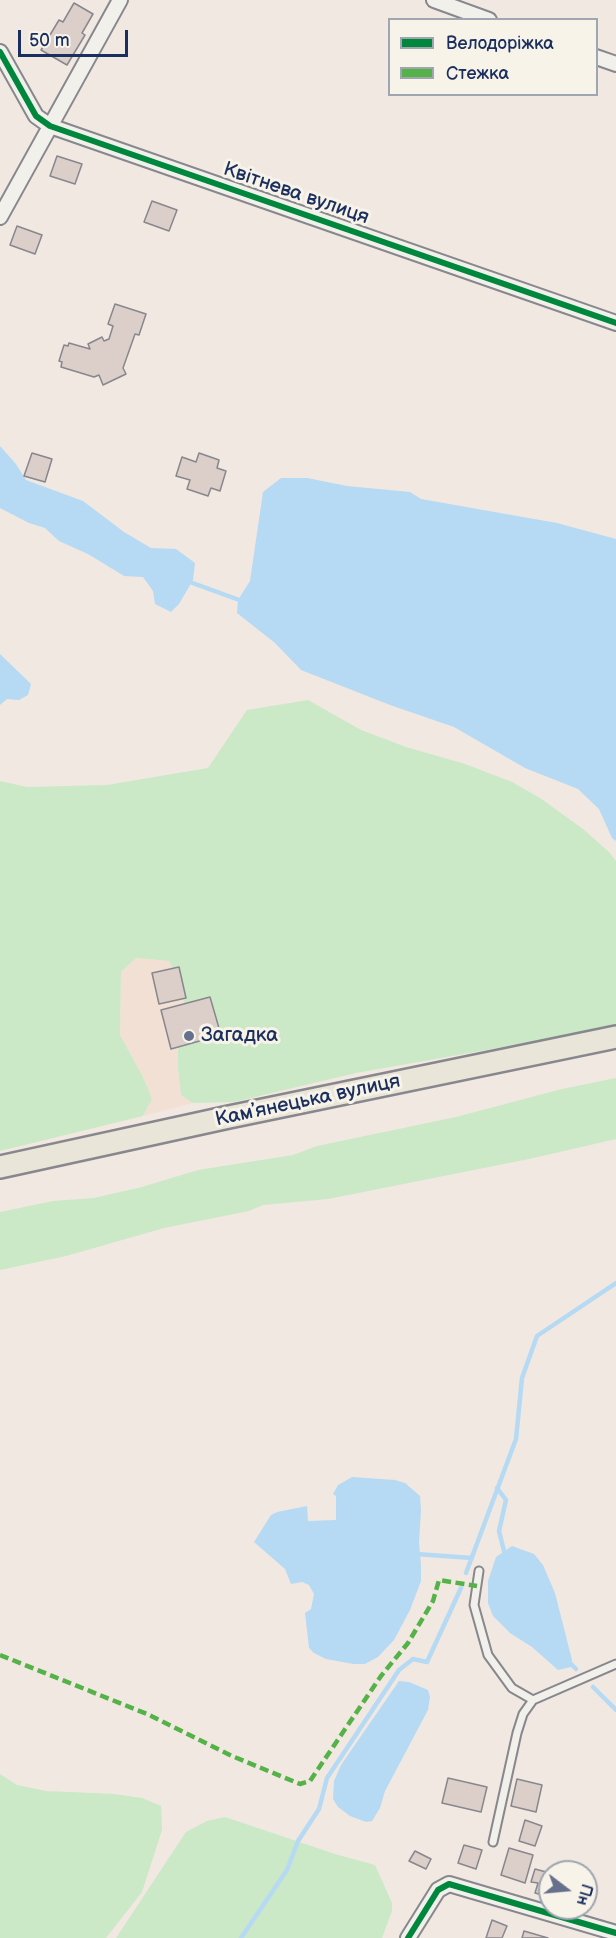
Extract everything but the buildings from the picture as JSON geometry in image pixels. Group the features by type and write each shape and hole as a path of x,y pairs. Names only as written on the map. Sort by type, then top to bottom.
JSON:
{"main road":[{"name":"Камʼянецька вулиця","path":"0,1167 616,1037"}],"street":[{"path":"0,217 120,0"},
{"path":"434,0 484,18"},
{"name":"Квітнева вулиця","path":"0,52 36,116 50,126 616,323"},
{"path":"598,57 616,64"},
{"path":"408,1938 438,1890 449,1884 616,1933"}],"lane":[{"path":"479,1571 474,1605 488,1655 512,1688 533,1700"},
{"path":"493,1842 523,1714 533,1700 616,1664"}],"shaded area":[{"path":"136,958 169,961 181,985 187,1021 178,1068 181,1094 193,1103 143,1116 152,1099 120,1035 121,972"}],"green space":[{"path":"308,700 361,730 512,782 540,798 583,829 609,852 616,861 616,1025 356,1073 234,1102 193,1103 181,1095 178,1068 178,1050 187,1021 181,985 169,961 136,958 121,972 120,1035 152,1099 143,1116 0,1151 0,781 27,787 107,785 208,768 247,710"},
{"path":"616,1078 616,1139 529,1159 328,1199 263,1205 249,1211 164,1228 66,1256 0,1270 0,1212 53,1201 94,1198 142,1187 198,1170 293,1155 317,1146 456,1117 562,1089"},
{"path":"0,1774 17,1785 46,1791 114,1794 142,1798 161,1806 162,1830 142,1892 106,1938 0,1938"},
{"path":"225,1817 375,1865 392,1903 392,1911 382,1938 116,1938 186,1832 207,1821"}],"water":[{"path":"0,446 26,480 83,501 124,532 151,548 176,549 195,563 193,580 179,604 171,612 155,604 153,591 143,577 124,576 88,554 59,541 45,528 29,523 0,508"},
{"path":"281,478 307,478 347,486 410,492 421,499 557,523 616,539 616,841 612,838 599,809 578,789 525,768 454,727 301,670 275,643 237,613 238,600 250,581 263,492"},
{"path":"0,654 31,684 28,695 19,700 7,699 0,705"},
{"path":"352,1477 395,1480 405,1483 420,1496 421,1510 419,1542 421,1581 410,1610 394,1640 378,1657 365,1664 326,1659 309,1648 305,1613 311,1609 314,1594 309,1585 302,1582 291,1584 285,1569 254,1542 271,1515 277,1512 307,1506 308,1521 336,1520 336,1496 333,1494 338,1485"},
{"path":"512,1546 534,1554 543,1565 555,1593 572,1660 571,1667 558,1670 532,1647 510,1633 493,1616 488,1603 488,1581 496,1557"},
{"path":"399,1681 409,1682 428,1690 430,1697 428,1710 385,1791 380,1808 372,1821 366,1822 350,1816 338,1807 333,1799 334,1781 341,1765"}],"waterway":[{"path":"187,581 242,601"},
{"path":"466,1573 516,1439 522,1378 537,1336 616,1283"},
{"path":"497,1488 506,1500 499,1531 505,1555"},
{"path":"416,1554 472,1558"},
{"path":"241,1938 287,1870 298,1841 319,1809 327,1778 399,1670 413,1659 427,1662 461,1588"},
{"path":"569,1662 576,1669"},
{"path":"593,1687 616,1710"}],"marked path":[{"path":"0,1655 147,1714 232,1756 300,1784 310,1781 381,1676 408,1643 433,1601 439,1580 477,1586"}],"cycle path":[{"path":"0,52 36,116 50,126 616,323"},
{"path":"408,1938 438,1890 449,1884 616,1933"}],"place":[{"name":"Загадка","path":"189,1036"}]}
